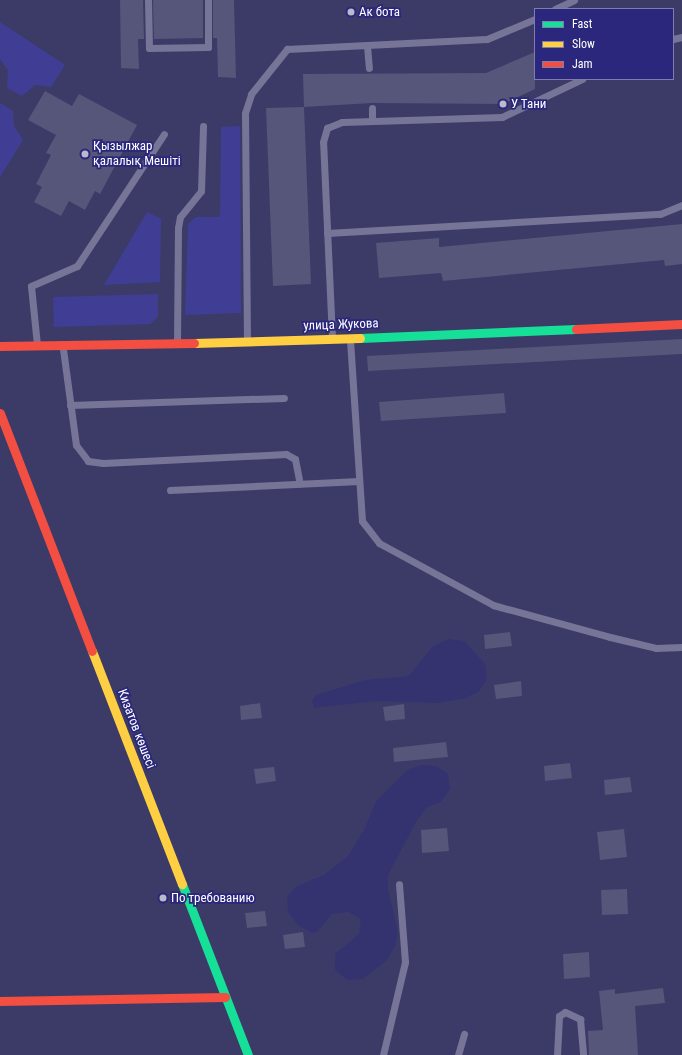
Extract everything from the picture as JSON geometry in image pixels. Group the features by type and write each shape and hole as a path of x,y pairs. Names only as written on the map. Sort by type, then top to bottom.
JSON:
{"street":[{"name":"улица Жукова","path":"0,346 63,347 332,339 682,324"},
{"name":"Кизатов көшесі","path":"0,413 248,1055"},
{"path":"0,1001 225,997"}],"lane":[{"path":"148,0 149,48 208,47 208,0"},
{"path":"557,8 574,0"},
{"path":"247,341 244,125 249,100 287,49 487,39 534,19"},
{"path":"367,46 369,68"},
{"path":"332,339 327,233 325,132 336,123 502,117 580,80"},
{"path":"372,108 372,121"},
{"path":"177,343 178,228 180,217 201,191 203,126"},
{"path":"37,347 31,286 77,266 164,134"},
{"path":"327,233 660,214 682,205"},
{"path":"350,338 362,521 380,543 493,605 625,641 656,648 682,648"},
{"path":"63,347 76,445 88,461 104,463 286,454 296,459 300,484"},
{"path":"70,405 284,398"},
{"path":"170,490 360,481"},
{"path":"383,1055 405,962 399,884"},
{"path":"557,1055 559,1016 565,1012 580,1019 583,1055"},
{"path":"458,1055 464,1034"}],"shaded area":[{"path":"0,22 65,65 51,87 35,85 22,96 7,88 8,70 0,59"},
{"path":"0,103 13,111 14,126 23,140 0,177"},
{"path":"240,126 241,313 185,315 188,224 196,217 220,217 221,127"},
{"path":"147,212 161,219 160,282 104,285"},
{"path":"158,294 158,317 150,324 54,327 53,297"},
{"path":"448,639 464,641 485,664 487,679 479,691 466,698 437,703 377,701 314,708 312,701 316,695 365,680 409,676 433,646"},
{"path":"421,765 436,766 448,774 450,789 441,802 426,808 417,820 388,875 388,889 398,932 395,946 387,960 363,979 347,980 335,970 335,954 359,934 361,919 348,912 332,914 317,932 312,933 298,925 288,912 287,897 297,886 324,875 348,856 364,830 376,801 407,770"}],"building":[{"path":"120,0 143,0 144,39 138,39 139,69 121,68"},
{"path":"153,0 203,0 203,38 154,39"},
{"path":"213,0 234,0 236,78 218,77 217,38 213,38"},
{"path":"534,52 535,89 503,104 372,103 304,107 303,74 486,73"},
{"name":"Қызылжар қалалық Мешіті","path":"45,91 72,106 79,94 137,125 100,194 95,191 85,210 69,201 61,216 34,202 42,187 36,184 51,155 46,153 56,135 28,120"},
{"path":"304,107 311,284 273,286 266,108"},
{"path":"682,224 682,264 665,266 664,260 443,281 441,273 379,278 376,243 439,238 439,247"},
{"path":"682,339 682,354 368,371 367,356"},
{"path":"504,393 506,413 381,421 379,402"},
{"path":"510,632 512,646 485,649 484,635"},
{"path":"521,681 522,696 496,699 494,685"},
{"path":"260,703 262,718 241,720 240,706"},
{"path":"404,704 405,719 385,721 383,707"},
{"path":"446,742 448,757 394,762 393,748"},
{"path":"570,763 572,778 545,781 544,766"},
{"path":"274,767 276,781 256,784 254,769"},
{"path":"630,777 632,792 605,795 604,780"},
{"path":"447,828 449,851 422,853 421,830"},
{"path":"624,829 627,857 600,860 597,832"},
{"path":"627,889 628,914 602,915 601,890"},
{"path":"265,911 267,926 247,928 245,913"},
{"path":"303,932 305,947 285,949 283,935"},
{"path":"589,952 590,977 564,979 563,954"},
{"path":"663,988 665,1003 635,1006 638,1055 589,1055 588,1031 603,1030 599,991 615,989 615,994"}],"traffic: fast":[{"path":"360,338 576,329"},
{"path":"182,884 248,1055"}],"traffic: slow":[{"path":"194,343 360,338"},
{"path":"92,651 182,884"}],"traffic: jam":[{"path":"576,329 682,324"},
{"path":"0,346 194,343"},
{"path":"0,413 92,651"},
{"path":"0,1001 225,997"}],"place":[{"name":"Ак бота","path":"351,12"},
{"name":"У Тани","path":"503,104"},
{"name":"Қызылжар қалалық Мешіті","path":"85,154"},
{"name":"По требованию","path":"163,898"}]}
